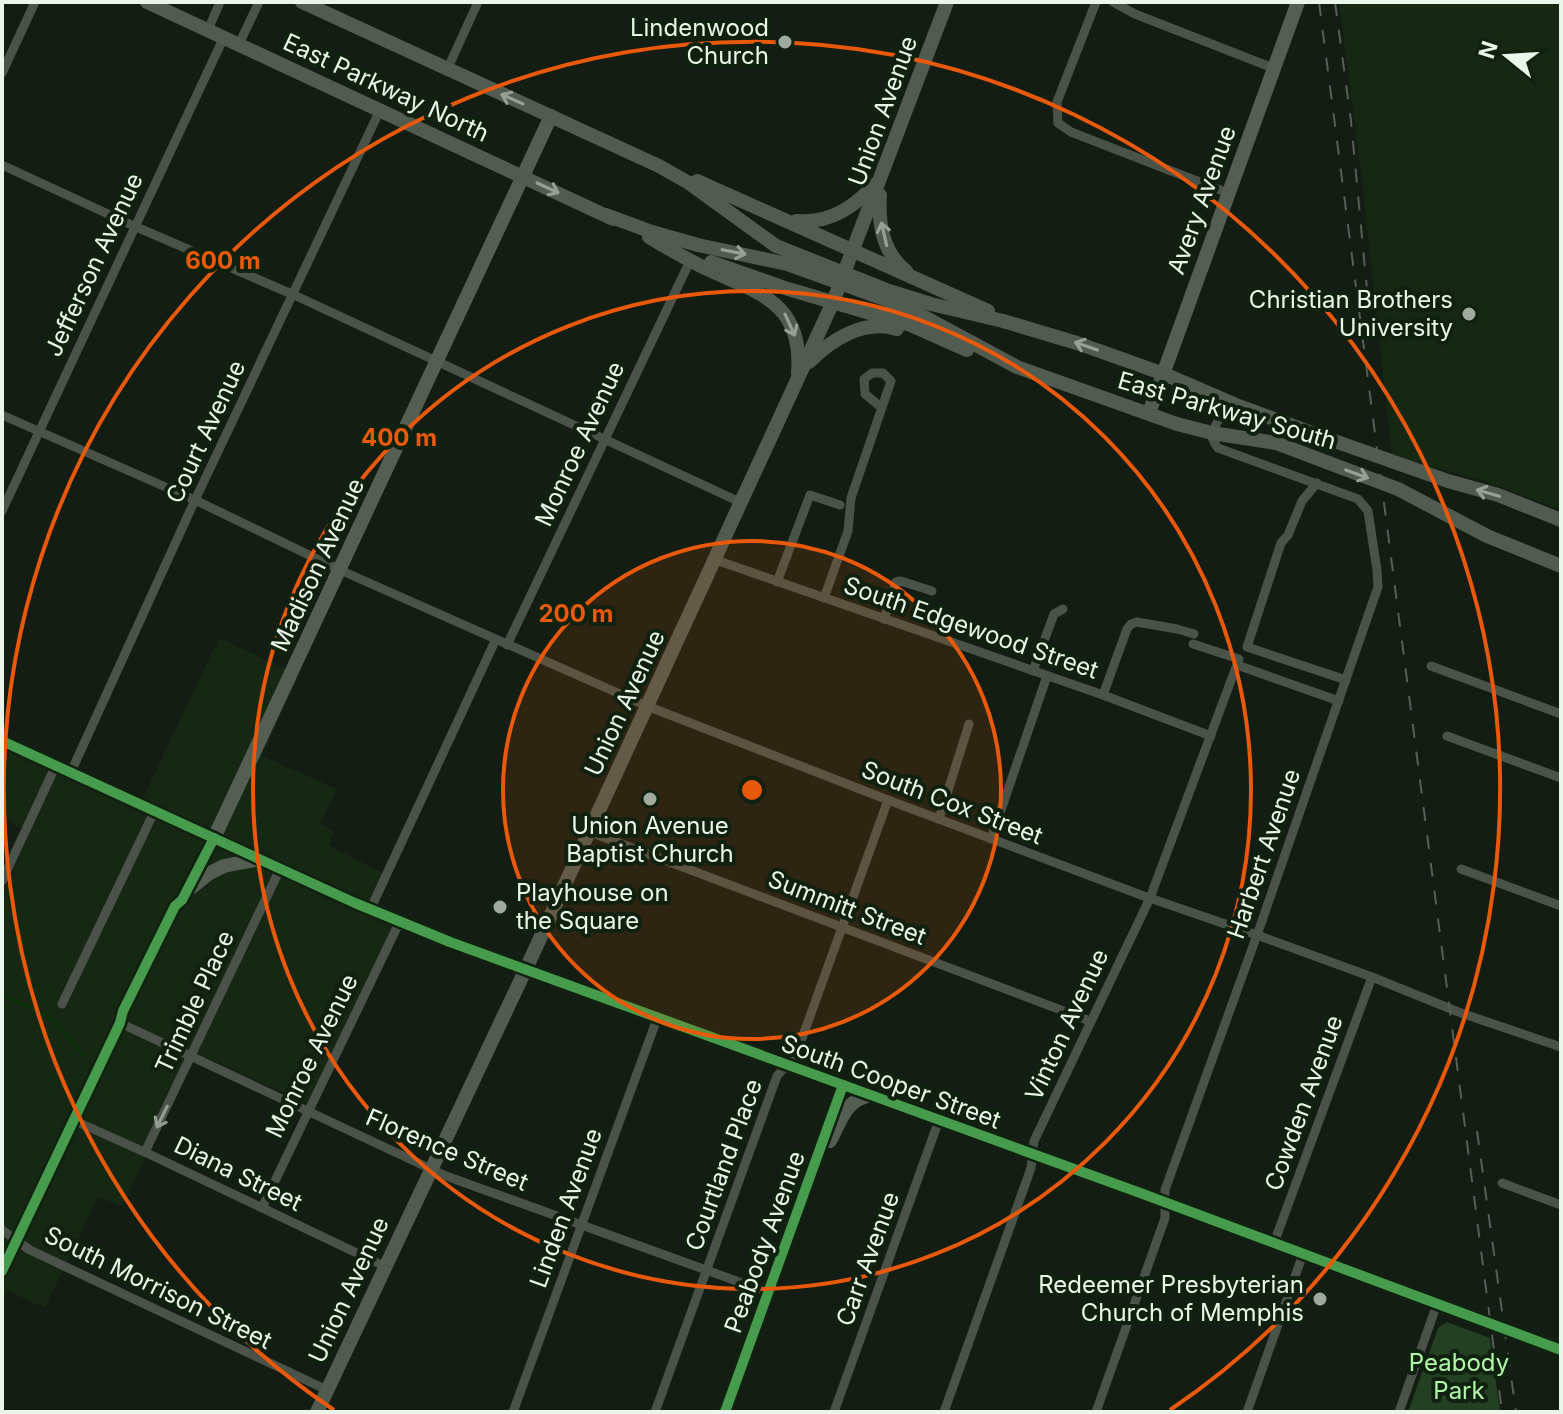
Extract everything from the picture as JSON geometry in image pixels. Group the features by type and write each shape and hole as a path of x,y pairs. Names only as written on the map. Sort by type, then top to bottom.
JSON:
{"main road":[{"name":"East Parkway North","path":"147,2 606,215"},
{"name":"East Parkway North","path":"302,2 659,166"},
{"name":"Union Avenue","path":"317,1412 590,832 835,298 947,2"},
{"path":"659,166 786,221 852,256 915,278 1030,330"},
{"name":"East Parkway South","path":"659,166 689,183 776,246 916,300 1077,343 1434,477 1498,495 1561,520"},
{"path":"786,221 827,219 847,210 881,179"},
{"path":"881,179 881,228 888,250 900,266 915,278"},
{"path":"606,215 690,261 765,295 782,309 793,326 800,375"},
{"name":"East Parkway South","path":"606,215 698,245 787,264 884,299 913,311 1017,367 1177,424 1276,443 1398,489 1487,536 1561,566"},
{"path":"645,235 725,267 835,298 911,325 959,347"},
{"path":"800,375 820,351 849,332 869,326 886,326 1017,367"}],"street":[{"path":"2,73 35,2"},
{"path":"208,30 220,2"},
{"path":"239,44 259,2"},
{"path":"447,70 478,2"},
{"path":"1096,2 1057,102 1058,123 1071,132 1228,193"},
{"path":"1113,2 1135,14 1273,68"},
{"name":"Avery Avenue","path":"1149,413 1298,2"},
{"name":"Jefferson Avenue","path":"2,511 224,37"},
{"name":"Court Avenue","path":"71,772 195,500 380,110"},
{"name":"Madison Avenue","path":"2,1271 120,1023 129,1014 182,910 184,896 214,838 551,116"},
{"path":"2,165 294,295 742,503"},
{"name":"Monroe Avenue","path":"507,645 690,261"},
{"path":"1212,433 1228,401"},
{"path":"824,598 848,531 851,498 882,408"},
{"name":"South Cox Street","path":"2,415 647,706 991,839 1561,1047"},
{"name":"Harbert Avenue","path":"1096,1412 1165,1218 1165,1190 1378,587 1368,511 1358,499 1218,448 1212,440 1212,433"},
{"path":"1317,483 1302,501 1288,535 1281,543 1247,647 1346,680"},
{"path":"777,582 810,495 840,505"},
{"name":"South Edgewood Street","path":"716,560 1103,695 1211,736"},
{"path":"884,619 896,582 932,591"},
{"path":"1033,671 1054,614 1063,609"},
{"path":"1103,695 1127,629 1137,622 1177,629 1238,662 1339,701"},
{"path":"370,910 496,639"},
{"name":"Vinton Avenue","path":"944,1412 1031,1168 1034,1141 1150,898 1238,662"},
{"path":"1431,666 1561,714"},
{"path":"991,839 1047,676"},
{"path":"939,819 969,724"},
{"path":"1447,736 1561,778"},
{"name":"South Cooper Street","path":"2,741 370,910 525,971 871,1095 1561,1350"},
{"path":"2,881 56,765"},
{"name":"Courtland Place","path":"655,1412 777,1076 796,1055 888,800"},
{"path":"62,1004 155,810"},
{"name":"Summitt Street","path":"590,832 1090,1021"},
{"path":"184,896 208,874 224,866 259,859"},
{"name":"Trimble Place","path":"145,1152 280,869"},
{"path":"1461,869 1561,906"},
{"name":"Monroe Avenue","path":"262,1208 400,921"},
{"name":"Cowden Avenue","path":"1274,1243 1372,977"},
{"name":"Linden Avenue","path":"513,1412 657,1019"},
{"name":"Florence Street","path":"120,1023 458,1181 767,1292"},
{"name":"Peabody Avenue","path":"725,1412 843,1085"},
{"path":"816,1160 823,1156 850,1103 871,1095"},
{"name":"Diana Street","path":"73,1120 384,1266"},
{"name":"Carr Avenue","path":"834,1412 939,1120"},
{"path":"1502,1183 1561,1205"},
{"name":"South Morrison Street","path":"2,1230 40,1255 327,1390"},
{"path":"1247,1412 1303,1254"},
{"path":"1399,1412 1437,1304"}],"shaded area":[{"name":"Christian Brothers University","path":"1339,2 1561,2 1561,510 1484,481 1392,456"},
{"path":"219,638 299,675 262,756 337,789 320,824 334,831 329,845 384,874 367,910 394,923 309,1104 196,1053 122,1206 98,1197 45,1308 8,1291 2,1301 2,895 30,833 2,818 2,741 140,804"}],"green space":[{"name":"Peabody Park","path":"1447,1322 1490,1338 1500,1412 1408,1412 1438,1328"}],"waterway":[{"path":"2,995 55,1022 83,1055"}],"railway":[{"path":"1319,2 1502,1412"},
{"path":"1335,2 1351,121 1367,290"},
{"path":"1477,1131 1516,1412"}],"cycle path":[{"path":"2,741 355,903 450,942 1561,1350"},
{"path":"2,1271 123,1011 175,906 182,900 214,838"},
{"path":"725,1412 843,1085"}],"place":[{"name":"Lindenwood Church","path":"785,42"},
{"name":"Christian Brothers University","path":"1469,314"},
{"name":"Union Avenue Baptist Church","path":"650,799"},
{"name":"Playhouse on the Square","path":"500,907"},
{"name":"Redeemer Presbyterian Church of Memphis","path":"1320,1299"}]}
